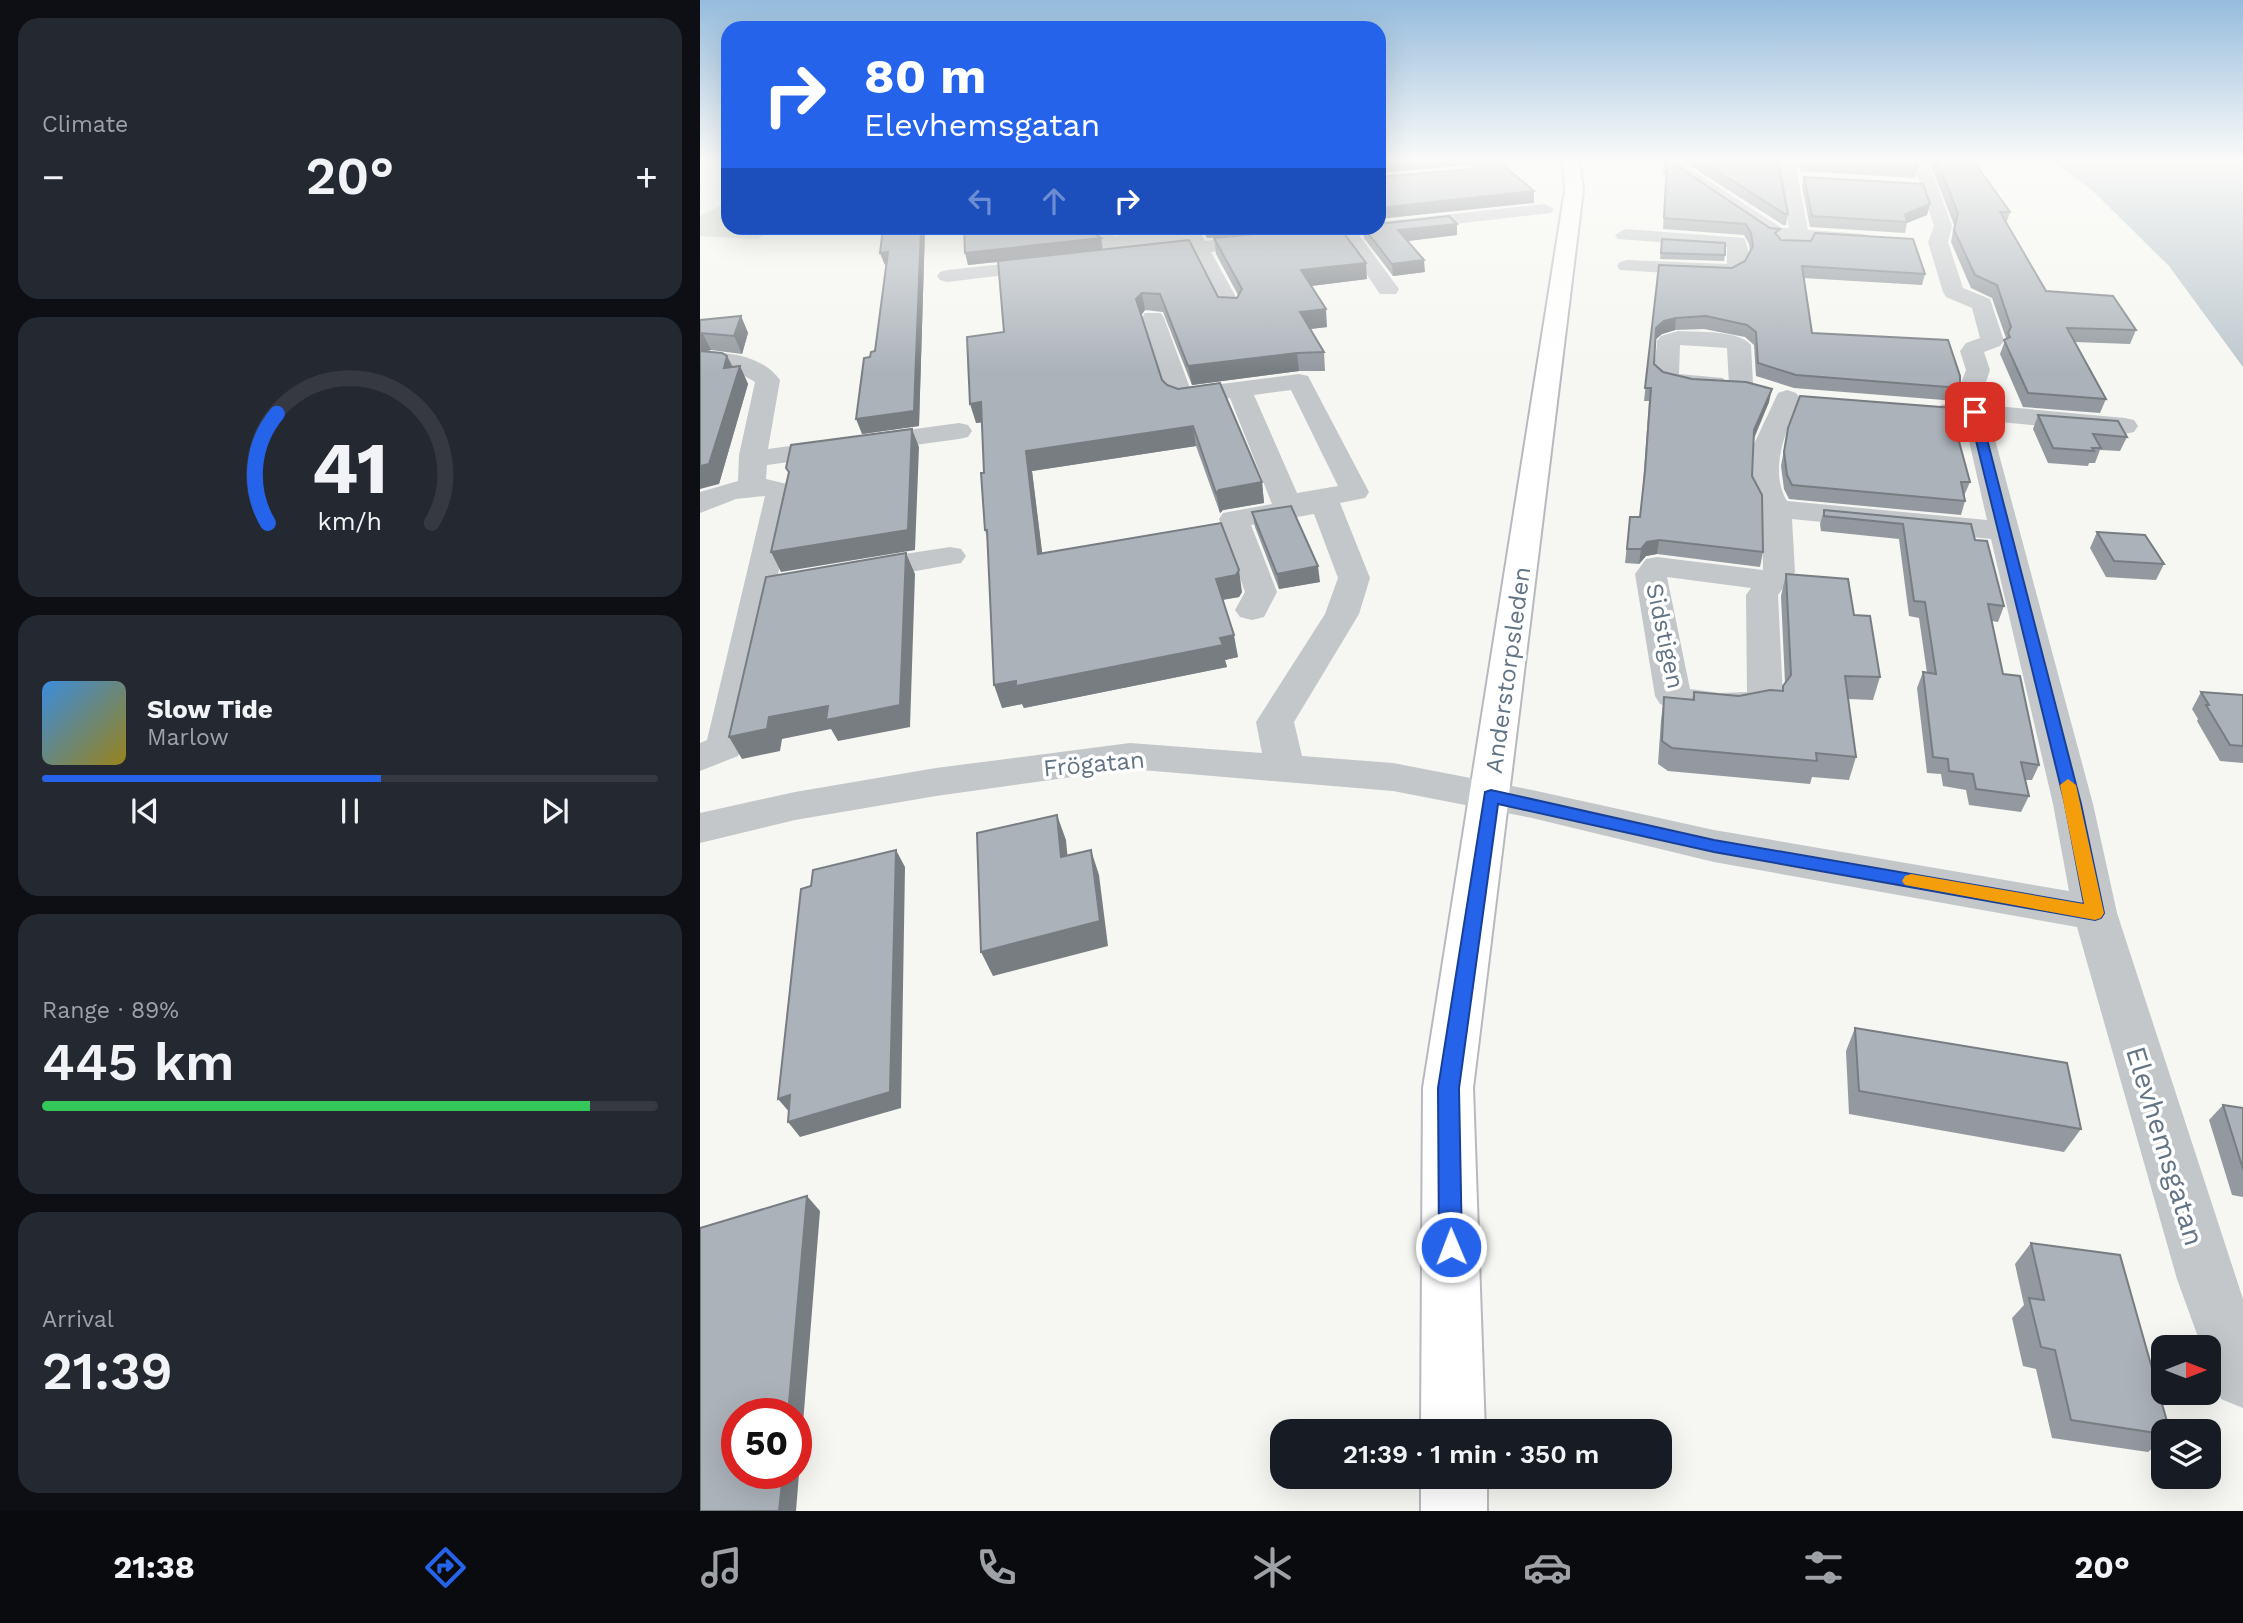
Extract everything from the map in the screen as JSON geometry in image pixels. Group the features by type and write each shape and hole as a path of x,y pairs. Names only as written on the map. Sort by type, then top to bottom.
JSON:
{"main road":[{"name":"Anderstorpsleden","path":"1453,1419 1448,1088 1568,231"},
{"path":"1454,1489 1454,1511"}],"street":[{"path":"1773,231 1801,241"},
{"path":"1800,231 1801,241"},
{"name":"Elevhemsgatan","path":"1941,231 1935,246 1954,292 1982,304 1992,341 1972,351 1978,370 1969,389 1968,402 1975,412 2073,804 2095,913 2206,1279 2243,1377"},
{"path":"1104,235 1107,243 1145,235"},
{"path":"1192,235 1231,308"},
{"path":"1100,259 1320,235"},
{"path":"1350,235 1388,289"},
{"path":"1625,235 1737,242 1883,241"},
{"path":"1627,266 1728,271 1737,267 1737,242"},
{"path":"947,276 1072,262"},
{"path":"1153,318 1181,397 1298,381 1354,492 1324,501 1234,519 1261,592 1252,610"},
{"path":"700,360 721,357 761,373 768,380 752,474"},
{"name":"Sidstigen","path":"1741,384 1800,399 1767,444 1766,490 1777,509 1779,572 1762,595 1765,698 1751,705 1688,701 1674,696 1651,574 1657,566 1772,581"},
{"path":"1239,389 1287,505 1324,501"},
{"path":"1923,408 2125,426"},
{"path":"700,504 752,474 959,431"},
{"path":"700,758 724,747 773,586 781,491 752,474"},
{"path":"1285,769 1275,722 1342,614 1354,578 1324,501"},
{"path":"1777,509 2004,531"},
{"path":"828,576 950,555"},
{"name":"Frögatan","path":"700,828 795,806 936,782 1130,756 1393,777 1491,796"},
{"path":"1491,796 1714,846 2095,913"}],"shaded area":[{"path":"700,231 721,231 721,235 764,235 757,239 700,236"},
{"path":"2133,231 2243,231 2243,367 2169,266"}],"building":[{"path":"1386,231 1398,231 1424,260 1392,264 1369,235 1386,235"},
{"path":"1750,231 1778,231 1775,233 1781,240 1811,241 1815,233 1913,239 1925,274 1802,266 1812,333 1948,340 1960,376 1960,388 1796,375 1758,363 1756,332 1747,325 1706,316 1664,321 1656,328 1654,364 1663,372 1692,379 1746,382 1772,389 1754,430 1752,476 1762,495 1763,552 1659,540 1647,542 1641,549 1627,549 1630,517 1640,517 1651,388 1645,388 1659,265 1732,268 1745,261 1753,246"},
{"path":"1954,231 2011,231 2046,291 2113,296 2136,330 2067,328 2106,399 2028,393 2004,340 2010,337 2008,333 2011,327 1997,285 1975,275"},
{"path":"882,235 921,235 914,411 856,419 864,358 870,357 871,352 875,351 888,252 880,253"},
{"path":"964,235 1096,235 1101,238 965,253"},
{"path":"1244,235 1345,235 1366,263 1301,270 1326,309 1300,312 1324,352 1188,366 1160,294 1142,293 1136,299 1162,380 1178,389 1220,383 1262,482 1219,490 1216,493 1193,426 1026,451 1038,554 1221,523 1239,570 1236,575 1216,579 1234,635 1220,638 1223,645 1016,686 1016,681 994,685 987,530 981,473 984,473 981,402 970,404 967,337 1004,332 998,261 1189,240 1218,297 1237,298 1242,289 1214,238"},
{"path":"1662,239 1725,243 1725,255 1661,253"},
{"path":"741,316 734,336 700,333 700,320"},
{"path":"700,351 727,356 724,368 740,366 709,464 700,466"},
{"path":"1800,396 1966,409 1967,413 1951,412 1970,482 1961,482 1965,501 1792,485 1787,475 1784,452 1788,428"},
{"path":"2038,415 2118,421 2127,437 2093,434 2101,448 2092,448 2094,451 2053,448"},
{"path":"912,429 908,530 771,552 789,472 786,468 791,445"},
{"path":"1291,506 1318,566 1277,574 1252,512"},
{"path":"1824,510 1971,524 1975,540 1987,541 2004,606 1988,604 2003,674 2020,676 2039,765 2021,762 2029,796 1976,789 1973,774 1949,771 1948,759 1933,757 1923,672 1936,674 1925,602 1914,601 1903,524 1824,516"},
{"path":"2097,532 2145,535 2164,564 2114,561"},
{"path":"906,553 900,705 826,720 828,706 769,717 767,729 729,737 766,577"},
{"path":"1786,574 1848,579 1854,615 1870,616 1880,677 1845,676 1856,757 1816,753 1817,761 1672,748 1662,741 1664,697 1694,700 1694,692 1739,696 1770,690 1783,691 1783,686 1791,675"},
{"path":"2201,692 2243,695 2243,746 2230,745"},
{"path":"1057,815 1061,857 1091,850 1100,921 981,952 977,833"},
{"path":"896,850 890,1092 788,1122 790,1095 778,1099 801,889 811,886 813,870"},
{"path":"1855,1028 2067,1063 2081,1129 1859,1091"},
{"path":"2223,1105 2243,1108 2243,1169"},
{"path":"807,1196 789,1398 721,1398 721,1489 781,1489 779,1511 700,1511 700,1228"},
{"path":"2031,1243 2120,1255 2151,1365 2151,1405 2162,1405 2166,1419 2151,1419 2151,1432 2071,1420 2055,1350 2041,1347 2029,1298 2044,1300"}],"slow traffic":[{"path":"1911,881 2095,913 2068,785"}],"route":[{"path":"1451,1247 1448,1088 1491,796 1714,846 2095,913 2073,804 1975,412"}]}
